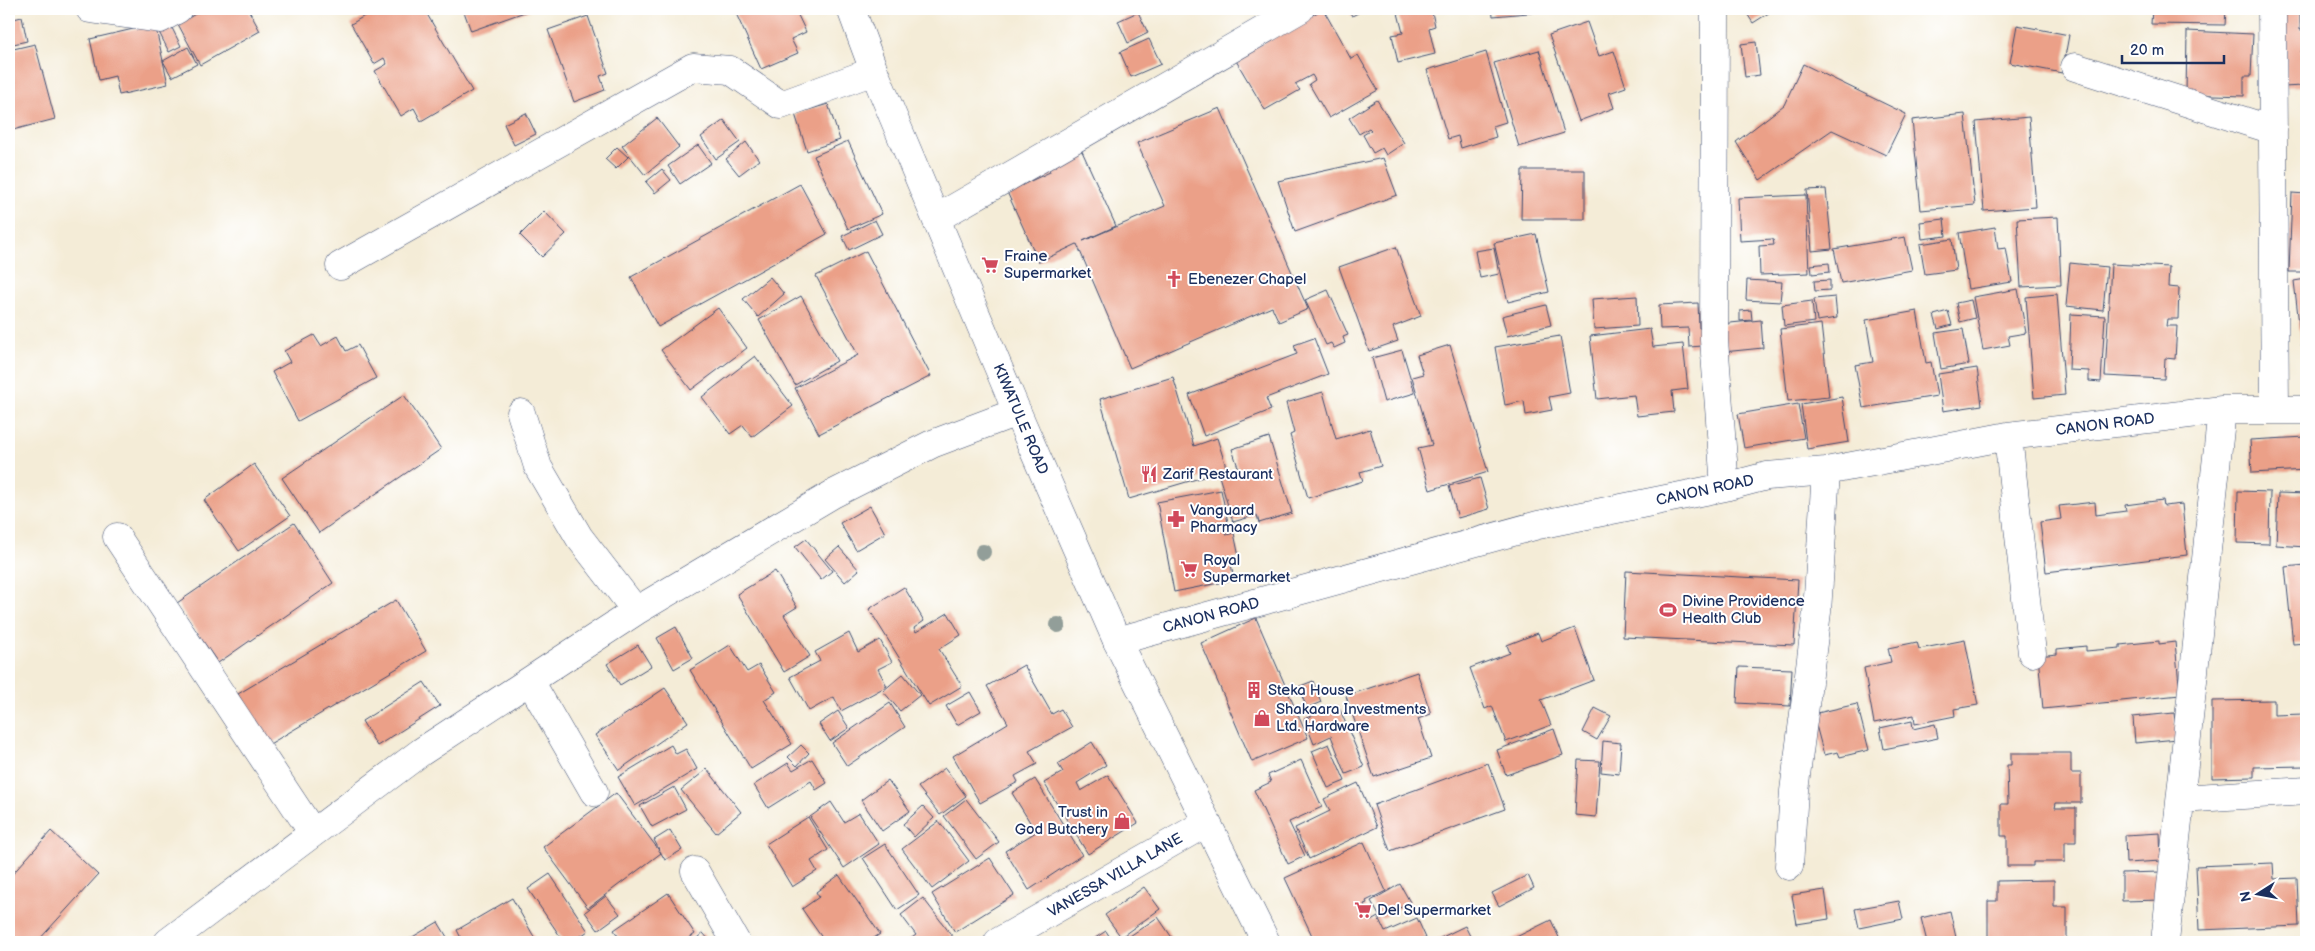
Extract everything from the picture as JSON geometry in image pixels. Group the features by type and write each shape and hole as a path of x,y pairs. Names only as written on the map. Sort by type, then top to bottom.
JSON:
{"street":[{"path":"90,9 160,19 178,9"},
{"name":"KIWATULE ROAD","path":"851,9 874,71 1017,412 1117,641 1266,942"},
{"path":"937,218 1300,9"},
{"path":"1716,9 1714,340 1725,487"},
{"path":"2272,9 2275,409"},
{"path":"340,266 693,67 730,70 781,105 874,71"},
{"path":"2075,67 2274,130"},
{"path":"2165,942 2222,410"},
{"name":"CANON ROAD","path":"1117,641 1538,525 1725,487 1766,476 1826,471 2008,436 2222,410 2306,410"},
{"path":"168,942 421,752 636,611 833,494 932,444 1017,412"},
{"path":"521,413 538,467 579,537 636,611"},
{"path":"2008,436 2032,653"},
{"path":"1789,866 1794,791 1817,612 1826,471"},
{"path":"117,537 313,833"},
{"path":"530,681 594,792"},
{"path":"2181,800 2306,791"},
{"name":"VANESSA VILLA LANE","path":"998,942 1206,823"},
{"path":"695,870 736,942"}],"building":[{"path":"204,9 248,9 260,31 200,65 178,24"},
{"path":"376,9 424,9 472,91 421,121 414,108 401,116 375,71 387,64 384,58 374,64 351,24"},
{"path":"463,9 533,9 471,31"},
{"path":"734,9 795,9 806,32 791,39 798,53 761,69"},
{"path":"1323,9 1351,59 1358,55 1378,90 1329,118 1309,84 1315,80 1312,75 1295,84 1300,90 1265,110 1235,59"},
{"path":"1348,9 1366,9 1352,16"},
{"path":"1397,9 1443,9 1432,12 1435,26 1429,28 1435,54 1398,63 1392,35 1403,33"},
{"path":"1492,9 1552,9 1552,11 1493,16"},
{"path":"1623,9 1642,9 1642,10 1624,13"},
{"path":"1744,9 1775,9 1753,23"},
{"path":"2152,9 2226,9 2225,25 2151,24"},
{"path":"2300,11 2300,30 2306,29 2306,51 2301,51 2303,86 2283,87 2279,12"},
{"path":"1138,12 1148,33 1128,43 1118,21"},
{"path":"588,16 608,73 600,76 605,90 574,102 548,30"},
{"path":"22,17 27,41 9,45 9,20"},
{"path":"1587,22 1599,56 1614,51 1626,87 1609,93 1614,108 1579,121 1549,35"},
{"path":"155,24 168,84 119,95 115,76 99,80 90,39"},
{"path":"2017,25 2069,35 2062,73 2010,63"},
{"path":"171,26 181,46 169,52 159,32"},
{"path":"2187,31 2253,34 2251,76 2244,76 2244,96 2186,94"},
{"path":"1149,39 1161,64 1131,77 1120,52"},
{"path":"1756,42 1760,75 1745,77 1741,44"},
{"path":"35,44 55,119 9,131 9,50"},
{"path":"188,47 197,64 172,77 163,61"},
{"path":"1539,50 1564,133 1519,147 1494,63"},
{"path":"1486,52 1506,122 1493,126 1496,137 1461,148 1458,136 1448,139 1427,70"},
{"path":"1803,64 1906,114 1886,155 1832,130 1760,180 1736,142 1784,105"},
{"path":"1377,100 1404,143 1386,155 1382,148 1373,153 1363,135 1371,130 1369,128 1359,134 1349,118"},
{"path":"828,104 840,140 807,151 795,114"},
{"path":"1220,108 1308,309 1279,322 1272,307 1130,368 1077,244 1039,262 1007,192 1050,172 1047,165 1081,149 1116,226 1083,241 1165,206 1137,143"},
{"path":"526,113 536,134 514,145 504,124"},
{"path":"1965,114 1975,205 1921,210 1912,120"},
{"path":"2029,117 2036,207 1984,211 1976,122"},
{"path":"657,118 679,147 645,175 622,146"},
{"path":"724,120 740,142 716,159 701,137"},
{"path":"848,141 882,214 848,229 814,156"},
{"path":"746,142 759,160 739,175 726,159"},
{"path":"698,145 711,163 680,184 668,166"},
{"path":"617,147 628,157 616,169 605,159"},
{"path":"1383,158 1397,195 1295,232 1278,181"},
{"path":"662,169 671,180 655,193 646,182"},
{"path":"1522,170 1585,170 1585,219 1521,219"},
{"path":"800,184 827,234 658,327 631,277"},
{"path":"1826,189 1832,249 1812,251 1807,190"},
{"path":"2292,193 2306,194 2306,272 2289,272"},
{"path":"1806,195 1809,273 1760,275 1759,246 1774,245 1773,239 1740,241 1738,198"},
{"path":"544,211 566,234 542,257 520,235"},
{"path":"2058,217 2061,285 2021,287 2017,219"},
{"path":"1944,219 1946,236 1922,239 1920,222"},
{"path":"875,220 882,234 849,250 842,236"},
{"path":"1995,227 1998,249 2006,248 2012,282 1968,289 1959,233"},
{"path":"1536,234 1549,292 1508,302 1494,243"},
{"path":"1905,237 1912,270 1841,283 1834,249"},
{"path":"1952,239 1956,270 1925,274 1920,244"},
{"path":"1396,247 1421,316 1393,327 1398,341 1369,351 1339,267"},
{"path":"1494,248 1499,274 1480,278 1475,251"},
{"path":"866,251 931,376 819,434 795,388 858,355 816,276"},
{"path":"1829,263 1830,272 1812,274 1811,265"},
{"path":"2070,263 2107,267 2103,310 2066,306"},
{"path":"2111,264 2169,267 2168,287 2179,288 2178,319 2167,319 2166,326 2177,326 2175,359 2165,358 2164,379 2105,376"},
{"path":"770,277 784,294 758,317 743,299"},
{"path":"2306,279 2306,368 2304,368 2294,281"},
{"path":"1747,280 1782,282 1780,302 1746,300"},
{"path":"1830,280 1830,290 1815,291 1814,281"},
{"path":"2018,289 2026,333 2008,336 2010,345 1983,350 1973,297"},
{"path":"1328,290 1348,335 1343,337 1345,343 1334,348 1331,343 1326,345 1305,300"},
{"path":"2057,294 2065,395 2034,398 2026,297"},
{"path":"801,296 837,361 795,385 759,320"},
{"path":"1637,296 1638,326 1594,329 1592,299"},
{"path":"1835,297 1837,318 1817,321 1814,299"},
{"path":"1971,300 1975,318 1960,322 1956,303"},
{"path":"1812,301 1814,322 1784,326 1782,305"},
{"path":"1698,303 1699,328 1702,328 1703,346 1689,347 1688,328 1660,329 1659,305"},
{"path":"1546,305 1551,325 1507,336 1502,316"},
{"path":"718,308 747,348 691,390 661,350"},
{"path":"1751,310 1752,320 1740,321 1740,311"},
{"path":"1917,311 1926,363 1931,362 1937,396 1863,408 1855,365 1873,362 1866,320"},
{"path":"1948,311 1952,325 1938,329 1934,315"},
{"path":"2071,314 2105,316 2101,382 2089,381 2089,371 2069,370"},
{"path":"1761,320 1763,348 1723,352 1720,324"},
{"path":"1821,324 1829,397 1788,401 1780,329"},
{"path":"1650,329 1653,347 1683,344 1688,389 1672,391 1674,412 1637,416 1634,395 1597,399 1590,336"},
{"path":"1963,329 1969,364 1941,369 1935,333"},
{"path":"314,335 321,346 338,336 346,351 358,345 376,378 298,421 272,372 290,362 284,351"},
{"path":"1560,336 1570,393 1549,397 1552,410 1526,415 1524,401 1505,405 1495,347"},
{"path":"1314,338 1328,374 1266,398 1271,410 1204,436 1189,395 1297,354 1294,345"},
{"path":"1450,345 1488,472 1430,490 1418,448 1432,445 1412,377 1423,374 1417,355"},
{"path":"1402,350 1415,393 1384,402 1372,358"},
{"path":"755,356 793,406 752,437 743,425 730,434 702,397"},
{"path":"1977,368 1982,405 1943,411 1938,374"},
{"path":"1173,377 1194,446 1217,438 1227,470 1129,499 1100,399"},
{"path":"1323,392 1336,439 1370,429 1381,466 1360,472 1363,481 1308,498 1290,435 1294,433 1286,403"},
{"path":"404,395 441,449 319,533 282,478"},
{"path":"1842,397 1849,442 1807,449 1801,404"},
{"path":"1798,404 1804,438 1744,448 1738,414"},
{"path":"1269,437 1292,513 1259,523 1257,515 1233,522 1219,476 1239,470 1232,449"},
{"path":"2306,437 2306,470 2252,473 2250,440"},
{"path":"254,464 290,516 239,551 204,500"},
{"path":"1480,478 1489,509 1458,518 1449,486"},
{"path":"1221,490 1229,527 1224,528 1226,535 1234,533 1239,557 1230,559 1234,580 1174,592 1157,502"},
{"path":"2238,491 2270,492 2269,544 2237,543"},
{"path":"2278,493 2306,494 2306,547 2276,545"},
{"path":"2163,500 2164,506 2182,504 2187,555 2046,572 2040,522 2061,519 2059,506 2095,502 2096,515 2126,511 2125,505"},
{"path":"870,506 885,533 856,550 840,523"},
{"path":"294,523 333,583 218,663 177,603"},
{"path":"806,539 832,571 821,580 795,547"},
{"path":"839,547 859,570 845,582 825,559"},
{"path":"2306,565 2306,643 2293,644 2285,567"},
{"path":"775,571 797,607 784,615 810,656 784,672 737,594"},
{"path":"1626,571 1798,580 1794,645 1623,637"},
{"path":"904,587 924,621 914,628 916,632 948,613 961,635 939,649 962,686 929,706 869,609"},
{"path":"396,600 426,651 268,745 238,694"},
{"name":"Steka House","path":"1256,618 1308,738 1252,762 1201,643"},
{"path":"676,627 693,658 674,669 657,638"},
{"path":"1575,628 1594,680 1541,700 1551,725 1506,742 1492,706 1485,709 1470,668 1510,653 1507,645 1538,633 1541,641"},
{"path":"849,633 858,652 880,640 892,662 878,669 887,686 841,711 834,697 809,711 790,677 820,661 815,652"},
{"path":"1965,640 1978,705 1954,709 1955,716 1915,724 1914,715 1874,723 1864,668 1891,662 1888,648 1917,642 1919,649"},
{"path":"2159,641 2159,644 2175,642 2180,695 2043,709 2038,656 2057,654 2057,649 2086,646 2086,651 2120,648 2120,645"},
{"path":"638,645 651,666 620,685 607,664"},
{"path":"730,645 747,672 759,665 776,692 764,700 792,744 751,769 690,670"},
{"path":"1024,665 1052,714 1061,709 1072,727 1029,751 1037,764 1015,776 1018,782 980,803 953,756 1008,723 987,686"},
{"path":"1739,667 1792,669 1790,706 1737,703"},
{"path":"1417,672 1431,714 1418,719 1431,758 1374,777 1346,696"},
{"path":"903,674 920,695 900,711 883,691"},
{"path":"1313,681 1321,702 1307,708 1298,687"},
{"path":"424,682 440,706 377,746 362,721"},
{"path":"665,688 688,722 619,770 595,735"},
{"path":"970,692 981,711 957,725 946,706"},
{"path":"2274,700 2274,715 2304,714 2305,766 2254,767 2254,777 2212,778 2212,701"},
{"path":"890,703 905,727 847,766 832,743"},
{"path":"1857,704 1869,750 1840,757 1838,752 1824,755 1813,714"},
{"path":"1338,705 1364,767 1346,774 1331,736 1314,744 1304,719"},
{"path":"1595,708 1611,716 1597,740 1583,732"},
{"path":"838,711 849,728 830,741 819,724"},
{"path":"2174,713 2177,739 2135,743 2133,717"},
{"path":"1912,721 1913,729 1935,724 1938,738 1884,749 1880,728"},
{"path":"1554,729 1563,755 1506,775 1497,750"},
{"path":"1603,741 1621,743 1619,774 1601,772"},
{"path":"1092,742 1106,765 1077,783 1081,791 1108,775 1138,823 1088,854 1044,783 1063,772 1058,764"},
{"path":"1329,744 1345,781 1328,788 1312,751"},
{"path":"671,745 676,754 686,749 697,769 635,806 618,777"},
{"path":"801,745 809,753 797,766 788,757"},
{"path":"2011,753 2071,753 2071,773 2081,773 2081,803 2056,803 2055,808 2076,808 2076,842 2065,842 2065,862 2033,862 2033,866 2007,866 2007,836 2001,836 2001,804 2008,804 2007,765 2011,765"},
{"path":"812,759 827,783 816,790 811,781 768,808 754,785 788,763 793,770"},
{"path":"1301,760 1322,807 1289,822 1305,856 1288,864 1254,790 1271,782 1268,775"},
{"path":"1578,760 1600,761 1596,817 1575,815"},
{"path":"1488,763 1505,809 1390,851 1374,805"},
{"path":"945,768 966,796 940,815 918,787"},
{"path":"707,769 741,812 716,833 681,790"},
{"path":"1035,779 1082,855 1029,890 1005,851 1036,832 1012,793"},
{"path":"888,780 910,811 882,831 861,800"},
{"path":"1358,783 1377,827 1309,859 1295,828 1330,811 1324,799"},
{"path":"674,787 686,809 652,827 640,806"},
{"path":"616,793 661,853 588,908 543,847"},
{"path":"966,799 999,842 976,859 944,816"},
{"path":"831,802 844,822 859,813 879,844 844,868 810,817"},
{"path":"923,806 934,818 914,837 903,824"},
{"path":"808,817 828,850 811,861 817,871 792,887 766,844"},
{"path":"939,821 969,861 932,889 902,849"},
{"path":"670,830 682,850 665,860 654,840"},
{"path":"51,831 98,875 37,942 11,942 9,940 9,878"},
{"path":"2160,833 2161,861 2126,863 2125,835"},
{"path":"1364,842 1386,891 1366,901 1367,903 1364,904 1371,921 1378,917 1385,932 1417,918 1426,938 1417,942 1315,942 1285,878"},
{"path":"885,844 919,895 897,910 863,858"},
{"path":"990,858 1014,895 955,932 932,894"},
{"path":"2273,863 2274,879 2297,878 2299,926 2199,930 2196,866"},
{"path":"2161,872 2162,900 2122,901 2122,873"},
{"path":"550,874 588,931 572,942 564,942 528,889"},
{"path":"839,875 880,934 868,942 825,942 802,909 819,897 816,892"},
{"path":"1528,875 1534,888 1499,906 1492,893"},
{"path":"2054,880 2054,907 2067,907 2067,940 1988,942 1988,901 1997,901 1997,881"},
{"path":"1400,884 1410,902 1381,919 1371,901"},
{"path":"1144,887 1160,909 1121,937 1105,915"},
{"path":"1825,890 1829,919 1797,924 1792,895"},
{"path":"668,893 695,934 683,942 622,942 614,930"},
{"path":"606,896 620,914 598,930 585,912"},
{"path":"512,898 537,942 463,942 457,930"},
{"path":"923,898 953,937 946,942 906,942 916,935 901,915"},
{"path":"1899,901 1903,919 1859,928 1855,909"},
{"path":"1950,911 1957,942 1927,942 1921,918"},
{"path":"1158,917 1175,942 1125,942 1124,940"},
{"path":"1551,920 1561,942 1506,942"},
{"path":"438,922 450,942 404,942"},
{"path":"1465,926 1473,942 1432,942"},
{"path":"1106,931 1113,942 1089,942"},
{"path":"703,933 711,942 692,942"}],"place":[{"name":"Fraine Supermarket","path":"990,265"},
{"name":"Ebenezer Chapel","path":"1174,279"},
{"name":"Zarif Restaurant","path":"1149,474"},
{"name":"Vanguard Pharmacy","path":"1176,519"},
{"name":"Royal Supermarket","path":"1189,569"},
{"name":"Divine Providence Health Club","path":"1668,610"},
{"name":"Steka House","path":"1254,690"},
{"name":"Shakaara Investments Ltd. Hardware","path":"1262,718"},
{"name":"Trust in God Butchery","path":"1122,821"},
{"name":"Del Supermarket","path":"1363,910"}]}
